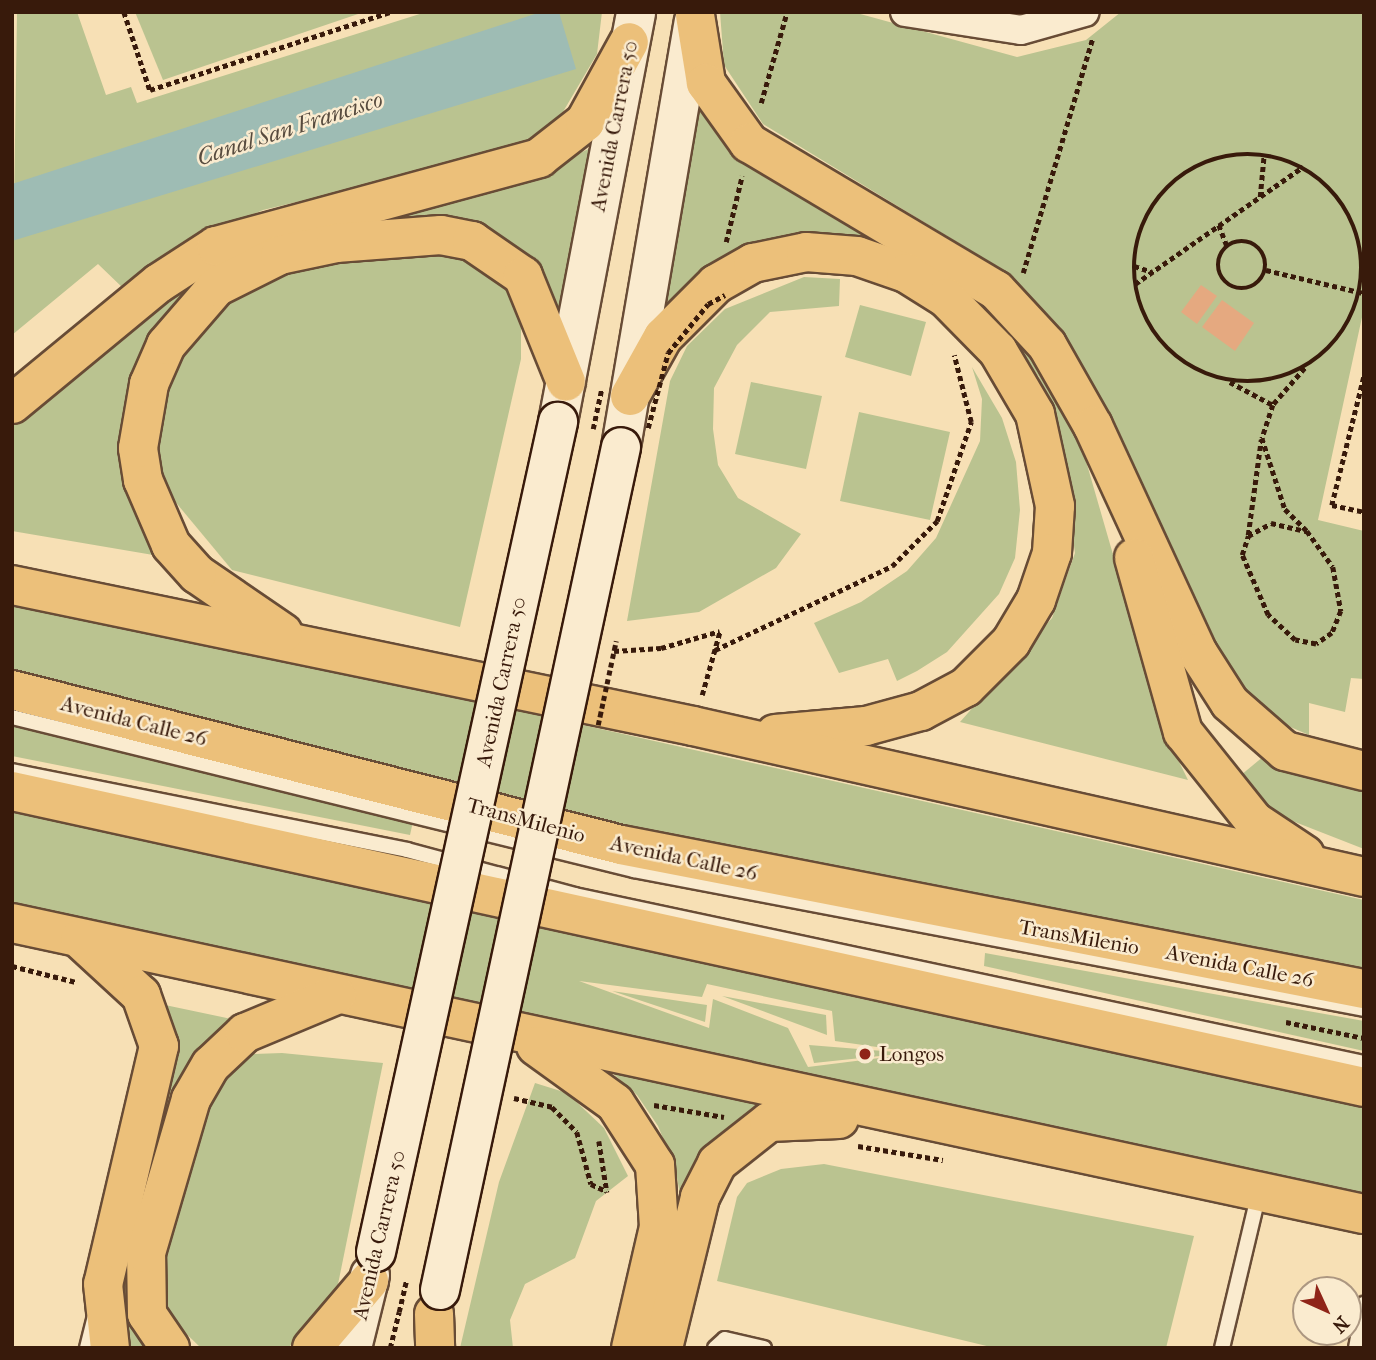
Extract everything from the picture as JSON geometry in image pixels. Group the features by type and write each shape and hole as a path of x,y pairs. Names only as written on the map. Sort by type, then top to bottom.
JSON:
{"main road":[{"path":"695,13 706,83 749,143 1013,305 1070,382 1198,653 1230,704 1285,751 1364,771"},
{"path":"426,1322 621,447 695,13"},
{"path":"12,404 159,283 216,246 539,158 585,122 633,27"},
{"name":"Avenida Carrera 50","path":"352,1348 558,422 633,27"},
{"path":"309,648 197,574 152,509 138,448 140,419 166,345 190,312 216,287 280,255 385,236 440,235 498,254 523,276 566,382"},
{"path":"630,396 663,337 721,289 753,263 806,252 857,256 906,274 946,298 998,351 1035,414 1055,506 1052,553 1037,600 1011,642 965,687 895,720 740,737"},
{"path":"1110,468 1183,732 1254,821 1346,873"},
{"path":"12,585 309,648 702,710 740,737 1346,873"},
{"name":"Avenida Calle 26","path":"12,690 621,845 1364,989"},
{"path":"12,791 1364,1087"},
{"path":"12,923 516,1034 948,1143"},
{"path":"79,938 141,995 159,1046 103,1284 110,1348"},
{"path":"170,1348 147,1314 146,1253 161,1186 200,1080 246,1033 337,994"},
{"path":"516,1034 604,1103 646,1145 661,1191 631,1348"},
{"path":"663,1348 699,1196 717,1163 751,1131 794,1118 1259,1191 1364,1214"},
{"path":"312,1348 372,1267"}],"street":[{"path":"905,12 1021,30 1090,19"}],"lane":[{"name":"TransMilenio","path":"12,717 634,870 1364,1009"},
{"path":"12,771 407,850 575,895 1364,1063"},
{"path":"1223,1348 1259,1191"},
{"path":"87,1348 103,1284"},
{"path":"1356,1348 1364,1304"},
{"path":"715,1348 725,1339 764,1348"}],"path":[{"path":"124,12 150,90 390,12"},
{"path":"721,289 749,143 788,12"},
{"path":"1013,305 1090,19"},
{"path":"1260,197 1264,154"},
{"path":"1262,438 1285,509 1307,531 1333,567 1341,611 1332,634 1316,644 1295,640 1256,600 1242,555 1248,536 1262,438 1273,405 1306,367 1337,339 1362,293 1363,253 1352,216 1328,184 1303,167 1264,154 1219,156 1183,173 1155,200 1138,235 1134,266 1141,312 1162,345 1192,369 1230,382 1273,405"},
{"path":"1135,284 1303,167"},
{"path":"1219,225 1227,246 1219,268 1231,286 1253,287 1266,270 1266,258 1253,243 1227,246"},
{"path":"1134,266 1152,272"},
{"path":"1266,270 1362,293"},
{"path":"715,650 892,566 937,521 971,422 948,343"},
{"path":"1230,382 1269,382 1306,367"},
{"path":"1364,377 1332,505 1364,512"},
{"path":"1248,536 1271,523 1307,531"},
{"path":"614,651 661,648 720,631 702,710"},
{"path":"513,1098 552,1107 577,1132 591,1184 607,1192 604,1103 718,1113 751,1131"},
{"path":"850,1145 948,1143"},
{"path":"390,1348 426,1322"}],"green space":[{"path":"17,12 77,12 106,95 131,87 137,103 426,12 602,12 597,54 550,134 487,157 263,210 173,249 124,289 98,264 12,335"},
{"path":"135,12 364,12 163,80"},
{"path":"720,12 853,12 1017,57 1086,40 1121,12 1364,12 1364,308 1318,520 1364,531 1364,679 1351,678 1345,712 1309,703 1309,735 1260,714 1199,620 1061,328 973,252 763,124 724,65"},
{"path":"699,106 720,134 1024,337 1073,416 1164,731 1188,780 960,722 1052,618 1075,553 1057,423 1039,377 1001,331 851,238 660,314"},
{"path":"593,147 562,316 532,266 505,240 459,223 291,243 137,386 165,557 12,531 12,423 204,266 367,218 502,188"},
{"path":"422,250 462,260 503,284 521,319 521,359 460,627 232,570 168,493 155,445 163,389 189,335 231,298 281,270"},
{"path":"804,277 840,279 839,306 770,312 737,345 714,388 713,429 718,465 738,498 801,534 776,568 699,612 627,621 670,381 687,346 725,309"},
{"path":"860,305 926,322 911,376 845,357"},
{"path":"972,367 1002,418 1016,462 1020,510 1015,558 999,594 947,652 897,681 888,659 839,673 814,623 861,602 907,571 936,538 980,441 982,399"},
{"path":"751,382 822,396 806,469 735,454"},
{"path":"859,412 950,432 930,520 840,501"},
{"path":"12,597 1364,900 1364,974 662,840 12,671"},
{"path":"12,726 414,817 410,835 12,756"},
{"path":"1264,756 1364,787 1364,849 1267,811 1235,780"},
{"path":"12,812 262,857 1364,1106 1364,1194 12,903","holes":["579,981 702,997 707,984 832,1011 835,1041 919,1053 808,1067 788,1028 713,999 709,1028"]},
{"path":"985,953 1364,1021 1364,1051 984,966"},
{"path":"612,991 707,1005 705,1022"},
{"path":"722,996 826,1015 827,1035"},
{"path":"165,1005 241,1021 166,1142 157,1348 125,1348 115,1311"},
{"path":"809,1045 908,1053 814,1063"},
{"path":"282,1053 383,1063 335,1299 288,1348 201,1348 171,1319 158,1291 159,1253 215,1080 251,1054"},
{"path":"608,1069 768,1105 731,1127 702,1159 682,1205 675,1167 658,1126 637,1095"},
{"path":"535,1083 567,1093 604,1128 628,1176 596,1201 575,1258 525,1284 510,1320 513,1348 460,1348 499,1182"},
{"path":"824,1164 1194,1236 1166,1348 995,1348 717,1281 737,1197 747,1183 781,1169"}],"water":[{"name":"Canal San Francisco","path":"541,12 559,12 576,69 12,241 12,184"}],"building":[{"path":"1201,285 1217,296 1197,324 1181,312"},
{"path":"1222,300 1254,323 1235,351 1202,327"}],"place":[{"name":"Longos","path":"865,1054"}]}
